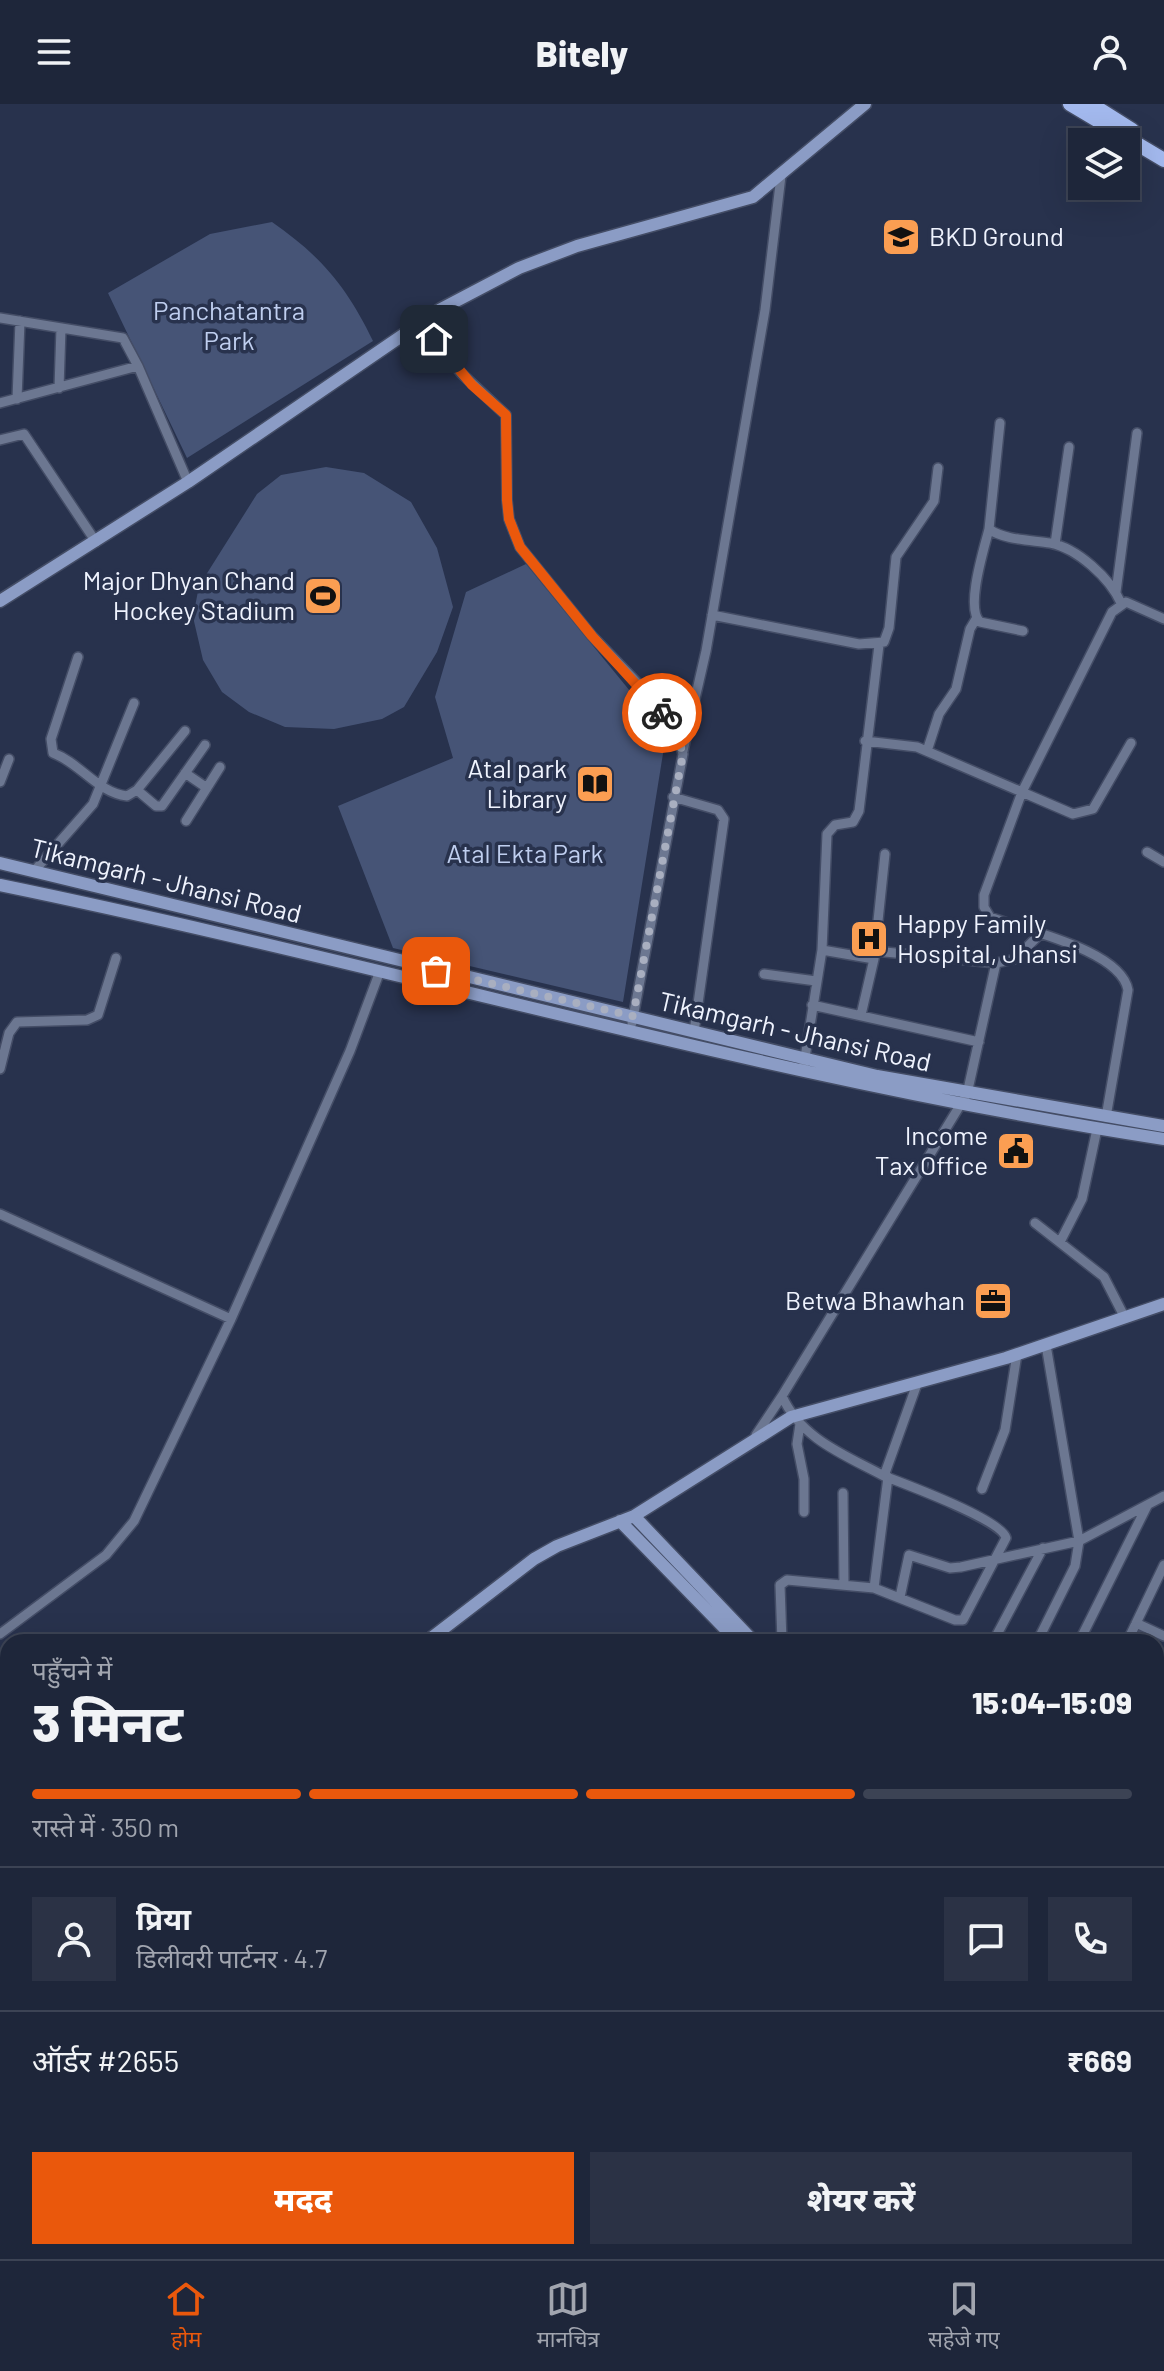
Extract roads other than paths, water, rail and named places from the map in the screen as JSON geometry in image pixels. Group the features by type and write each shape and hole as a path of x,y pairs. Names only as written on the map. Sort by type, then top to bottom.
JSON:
{"main road":[{"path":"1070,104 1164,160"},
{"path":"1091,104 1164,149"}],"street":[{"path":"1,598 96,542 188,482 421,322 542,258 742,202 781,176 865,104"},
{"path":"631,1033 673,797 712,615 765,310 781,176"},
{"path":"0,318 123,338 188,482"},
{"path":"17,399 20,321"},
{"path":"421,322 461,373 506,415 509,519 520,547 592,636 656,705 677,734 683,754"},
{"path":"59,388 61,328"},
{"path":"0,403 138,366"},
{"path":"927,751 939,714 958,685 970,629 976,619 975,592 989,529 1000,423"},
{"path":"1116,592 1137,433"},
{"path":"0,440 24,434 96,542"},
{"path":"1055,544 1069,447"},
{"path":"804,1066 822,950 827,834 835,825 857,819 879,645 887,638 889,628 896,557 934,501 938,468"},
{"path":"989,529 999,534 1055,544 1071,551 1116,592 1121,603"},
{"path":"1106,1117 1128,990 1126,981 1113,966 1040,934 990,917 984,907 984,895 1022,792 1112,612 1121,603 1132,603 1164,619"},
{"path":"712,615 879,645"},
{"path":"976,619 1023,631"},
{"path":"78,657 49,749 74,763 102,786 123,796 137,790 185,731"},
{"path":"656,705 696,694"},
{"path":"35,870 86,814 102,786 134,703"},
{"path":"865,741 904,744 927,751 1073,814 1093,809 1131,743"},
{"path":"137,790 159,807 205,745"},
{"path":"0,782 9,759"},
{"path":"186,821 220,767"},
{"path":"185,773 207,788"},
{"path":"673,797 718,810 724,819 694,1032"},
{"path":"1147,852 1164,862"},
{"path":"861,1015 875,955 885,854"},
{"name":"Tikamgarh - Jhansi Road","path":"0,863 633,1016 804,1066"},
{"name":"Tikamgarh - Jhansi Road","path":"0,885 161,918 631,1033 964,1098 1097,1129 1164,1126"},
{"path":"822,950 996,963 1015,959 1040,934"},
{"path":"302,954 305,938"},
{"path":"0,1069 9,1033 17,1022 87,1020 98,1015 116,958"},
{"path":"436,1634 534,1559 557,1546 634,1516 725,1460 756,1435 964,1098 996,963"},
{"path":"0,1634 92,1566 122,1539 167,1457 231,1319 350,1051 380,971"},
{"path":"764,974 816,981"},
{"path":"812,1005 979,1042"},
{"name":"Tikamgarh - Jhansi Road","path":"964,1098 1106,1117 1164,1139"},
{"path":"1060,1242 1082,1199 1097,1129"},
{"path":"0,1214 231,1319"},
{"path":"1035,1223 1104,1277 1125,1318"},
{"path":"756,1435 796,1420 1046,1345 1164,1304"},
{"path":"1041,1634 1075,1566 1079,1541 1046,1345"},
{"path":"982,1489 1009,1414 1017,1354"},
{"path":"874,1588 886,1477 917,1384"},
{"path":"782,1396 796,1420 821,1443 886,1477 945,1501 1005,1532 1006,1538 963,1620 955,1620 874,1588 782,1582 782,1634"},
{"path":"796,1420 797,1444 804,1472 804,1512"},
{"path":"843,1493 844,1585"},
{"path":"900,1597 909,1555 950,1568 1079,1541 1164,1496"},
{"path":"1083,1634 1147,1506"},
{"path":"634,1516 746,1634"},
{"path":"620,1521 730,1634"},
{"path":"997,1634 1043,1548"},
{"path":"1131,1634 1164,1565"},
{"path":"1136,1623 1160,1634"}],"place":[{"name":"BKD Ground","path":"901,237"},
{"name":"Major Dhyan Chand Hockey Stadium","path":"323,596"},
{"name":"Atal park Library","path":"595,784"},
{"name":"Happy Family Hospital, Jhansi","path":"869,939"},
{"name":"Income Tax Office","path":"1016,1151"},
{"name":"Betwa Bhawhan","path":"993,1301"}],"park label":[{"name":"Panchatantra Park","path":"229,326"},
{"name":"Atal Ekta Park","path":"525,854"}]}
